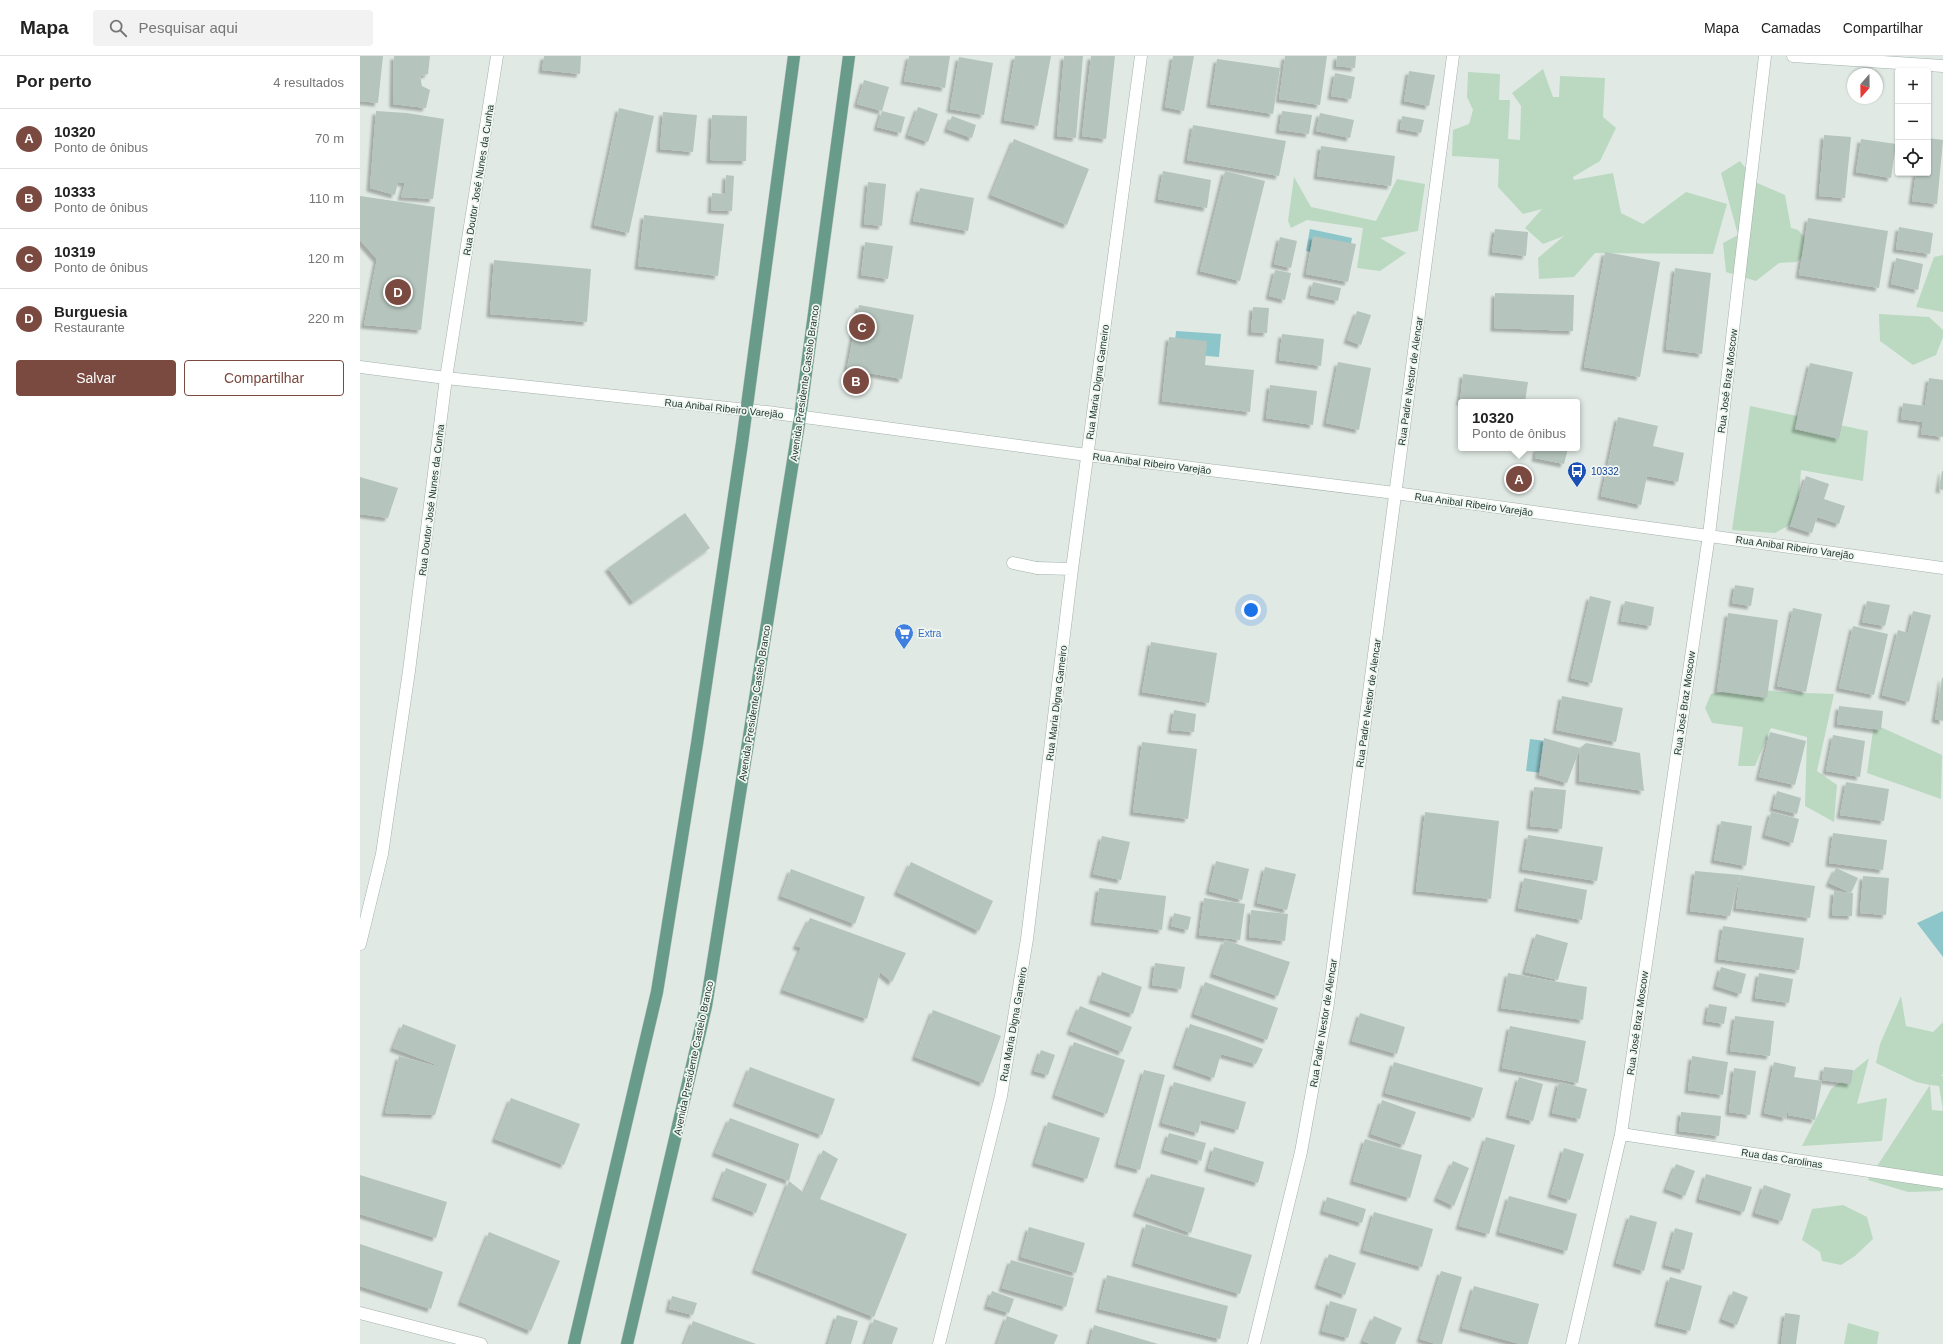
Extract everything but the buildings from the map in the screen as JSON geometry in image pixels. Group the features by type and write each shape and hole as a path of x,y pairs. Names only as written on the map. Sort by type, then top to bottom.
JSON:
{"main road":[{"path":"574,1344 656,992 698,736 746,410 794,56"},
{"name":"Avenida Presidente Castelo Branco","path":"627,1344 706,1006 800,417 849,56"}],"street":[{"name":"Rua Doutor José Nunes da Cunha","path":"360,944 382,854 407,686 446,378 497,56"},
{"name":"Rua Maria Digna Gameiro","path":"939,1344 1002,1088 1027,938 1072,569 1142,56"},
{"name":"Rua Padre Nestor de Alencar","path":"1254,1344 1301,1152 1328,1003 1453,56"},
{"name":"Rua José Braz Moscow","path":"1572,1344 1621,1134 1709,535 1765,56"},
{"path":"1793,56 1943,66"},
{"name":"Rua Anibal Ribeiro Varejão","path":"360,367 446,378 746,410 1087,455 1395,493 1943,568"},
{"path":"1013,563 1037,568 1072,569"},
{"name":"Rua das Carolinas","path":"1621,1134 1943,1182"},
{"path":"360,1312 481,1344"}],"green space":[{"path":"1543,69 1553,97 1559,97 1560,76 1605,78 1603,117 1616,128 1600,161 1573,177 1574,180 1613,173 1621,213 1643,224 1686,192 1727,204 1713,254 1595,253 1574,277 1539,279 1538,258 1564,236 1543,244 1525,228 1542,209 1523,214 1498,187 1499,159 1452,156 1453,130 1469,124 1473,110 1467,97 1468,72 1500,74 1499,100 1510,100 1508,139 1520,140 1521,106 1512,93"},
{"path":"1740,161 1757,183 1785,195 1791,228 1798,230 1815,249 1796,262 1779,263 1756,281 1726,272 1723,243 1738,235 1721,173"},
{"path":"1294,177 1311,207 1376,221 1397,179 1425,184 1418,231 1380,238 1406,253 1380,271 1357,268 1363,228 1307,220 1291,228 1288,221"},
{"path":"1943,255 1943,312 1916,307 1934,257"},
{"path":"1879,314 1929,317 1943,330 1943,337 1936,355 1913,365 1880,341"},
{"path":"1750,406 1868,431 1863,481 1801,470 1797,521 1775,533 1732,530"},
{"path":"1749,688 1781,692 1834,694 1817,771 1837,785 1834,822 1805,806 1807,737 1771,728 1755,766 1738,766 1743,727 1712,723 1705,708 1711,694"},
{"path":"1874,724 1942,755 1941,799 1867,773"},
{"path":"1901,996 1906,1026 1933,1032 1943,1022 1943,1074 1941,1076 1943,1076 1943,1110 1939,1086 1916,1082 1876,1063 1880,1044"},
{"path":"1869,1058 1857,1104 1887,1098 1882,1141 1802,1146 1831,1089"},
{"path":"1930,1085 1932,1110 1943,1111 1943,1190 1908,1192 1868,1180"},
{"path":"1843,1205 1867,1217 1873,1239 1855,1256 1841,1265 1822,1261 1820,1252 1802,1240 1812,1209"},
{"path":"1848,1323 1879,1332 1877,1344 1844,1344"}],"water":[{"path":"1310,229 1352,238 1348,259 1306,251"},
{"path":"1176,331 1221,334 1219,357 1174,353"},
{"path":"1530,739 1545,741 1550,774 1526,771"},
{"path":"1943,911 1943,957 1917,923"}],"place":[{"name":"Burguesia","path":"398,292"},
{"name":"10319","path":"862,327"},
{"name":"10333","path":"856,381"},
{"name":"10320","path":"1519,479"},
{"name":"10332","path":"1577,488"},
{"name":"Extra","path":"904,650"}]}
